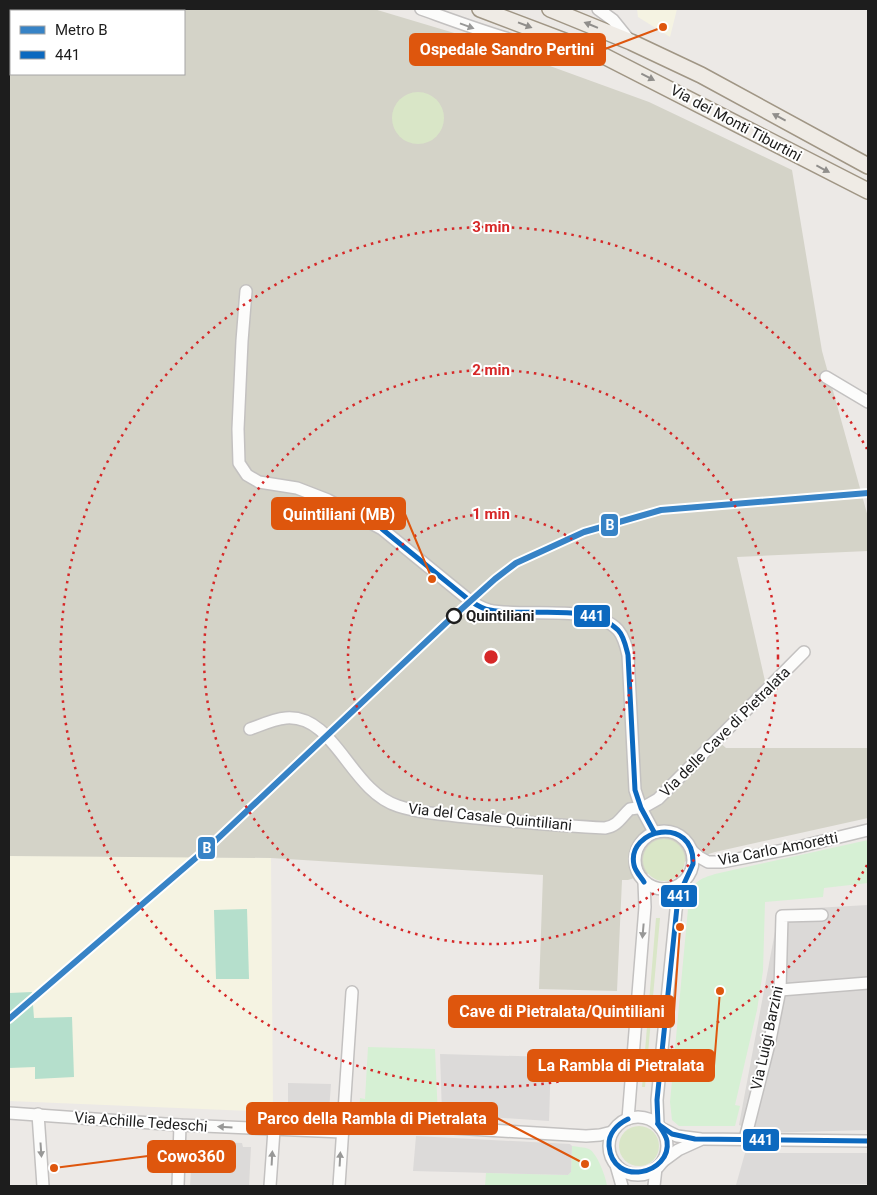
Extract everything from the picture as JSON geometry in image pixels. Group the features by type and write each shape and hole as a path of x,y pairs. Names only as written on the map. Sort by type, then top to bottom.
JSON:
{"main road":[{"name":"Via dei Monti Tiburtini","path":"480,9 604,56 868,191"},
{"name":"Via dei Monti Tiburtini","path":"550,9 631,42 701,75 868,166"}],"street":[{"name":"Via dei Monti Tiburtini","path":"421,9 514,41 568,53 604,56"},
{"name":"Via dei Monti Tiburtini","path":"598,9 613,20 631,42"},
{"path":"246,291 238,429 239,463 247,475 259,482 297,488 328,500 382,529 468,600 479,606 502,612 576,614 600,619 616,628 624,640 628,655 635,790 641,808 654,832"},
{"path":"826,377 868,402"},
{"name":"Via delle Cave di Pietralata","path":"641,808 648,806 658,799 804,652"},
{"name":"Via del Casale Quintiliani","path":"250,729 286,718 305,721 316,726 374,794 389,803 420,811 538,824 605,828 620,822 630,809 641,808"},
{"name":"Via Carlo Amoretti","path":"692,851 708,862 722,862 794,848 868,830"},
{"path":"664,831 679,835 687,842 692,851 693,866 689,876 673,888 663,890 653,888 644,882 635,868 635,852 644,838 654,832 664,831"},
{"path":"628,1119 645,907 644,882"},
{"path":"654,1186 659,1165 667,1146 665,1136 659,1126 658,1091 676,910 682,883"},
{"name":"Via Luigi Barzini","path":"745,1139 770,1040 780,990 782,916 822,915"},
{"path":"780,990 868,983"},
{"path":"339,1186 352,992"},
{"name":"Via Achille Tedeschi","path":"9,1113 180,1125 342,1132"},
{"path":"38,1114 43,1186"},
{"path":"622,1186 610,1152 609,1143 612,1132 620,1123 637,1117 646,1118 677,1136 701,1139 868,1141"},
{"path":"342,1132 356,1122 586,1136 600,1136 612,1132"},
{"path":"178,1186 180,1125"},
{"path":"270,1186 274,1130"},
{"path":"586,1136 610,1152"},
{"path":"616,1165 634,1175 644,1174 678,1150 701,1139"}],"shaded area":[{"path":"9,9 374,9 481,41 649,102 792,170 822,351 868,517 868,551 737,557 765,681 715,738 726,748 868,748 868,818 715,852 628,880 622,880 617,991 539,989 543,875 271,858 9,856"},
{"path":"637,9 677,9 670,37 638,17"},
{"path":"9,855 271,858 273,1112 9,1101"},
{"path":"868,905 868,1130 760,1133 739,1125 779,910"},
{"path":"440,1054 551,1057 549,1121 442,1114"},
{"path":"288,1083 331,1084 328,1124 288,1122"},
{"path":"416,1136 570,1144 572,1146 571,1172 568,1175 413,1171"},
{"path":"193,1141 242,1143 243,1147 251,1147 249,1186 190,1186"},
{"path":"745,1153 868,1153 868,1184 736,1185"}],"green space":[{"path":"418,92 432,96 440,104 444,118 440,132 432,140 418,144 404,140 396,132 392,118 396,104 404,96"},
{"path":"664,839 679,845 685,860 679,875 664,881 649,875 643,860 649,845"},
{"path":"868,840 868,883 824,888 823,897 765,902 763,971 757,1010 735,1105 740,1106 735,1126 679,1126 672,1120 670,1102 689,898 695,884 701,879 715,874"},
{"path":"247,909 249,979 216,979 214,910"},
{"path":"656,918 660,918 645,1087 642,1087"},
{"path":"32,992 34,1018 72,1017 74,1077 35,1079 35,1067 9,1068 9,993"},
{"path":"368,1047 435,1049 438,1117 359,1112 360,1098 365,1099"},
{"path":"643,1126 650,1129 656,1135 659,1146 658,1154 650,1163 643,1166 635,1166 628,1163 620,1154 619,1142 622,1135 631,1127"},
{"path":"572,1146 587,1148 592,1151 601,1166 607,1186 485,1186 486,1173 568,1175 571,1172"}],"metro line":[{"name":"B","path":"9,1019 212,844 446,623 495,579 516,563 584,532 661,510 868,493"}],"transit line":[{"name":"441","path":"382,529 469,600 481,607 505,612 575,613 606,621 620,632 628,655 635,790 641,808 654,832"},
{"name":"441","path":"644,882 634,865 634,852 640,842 661,832 673,833 684,838 691,848 693,864 678,897 657,1100 658,1124"},
{"name":"441","path":"628,1119 614,1130 610,1137 609,1146 613,1159 620,1168 630,1172 641,1172 661,1162 666,1152 667,1141 665,1134 658,1124"},
{"name":"441","path":"658,1124 672,1134 695,1139 868,1141"}],"place":[{"name":"Ospedale Sandro Pertini","path":"663,27"},
{"name":"Quintiliani (MB)","path":"432,579"},
{"name":"Quintiliani","path":"454,616"},
{"name":"Cave di Pietralata/Quintiliani","path":"680,927"},
{"name":"La Rambla di Pietralata","path":"720,991"},
{"name":"Parco della Rambla di Pietralata","path":"585,1164"},
{"name":"Cowo360","path":"54,1168"}]}
